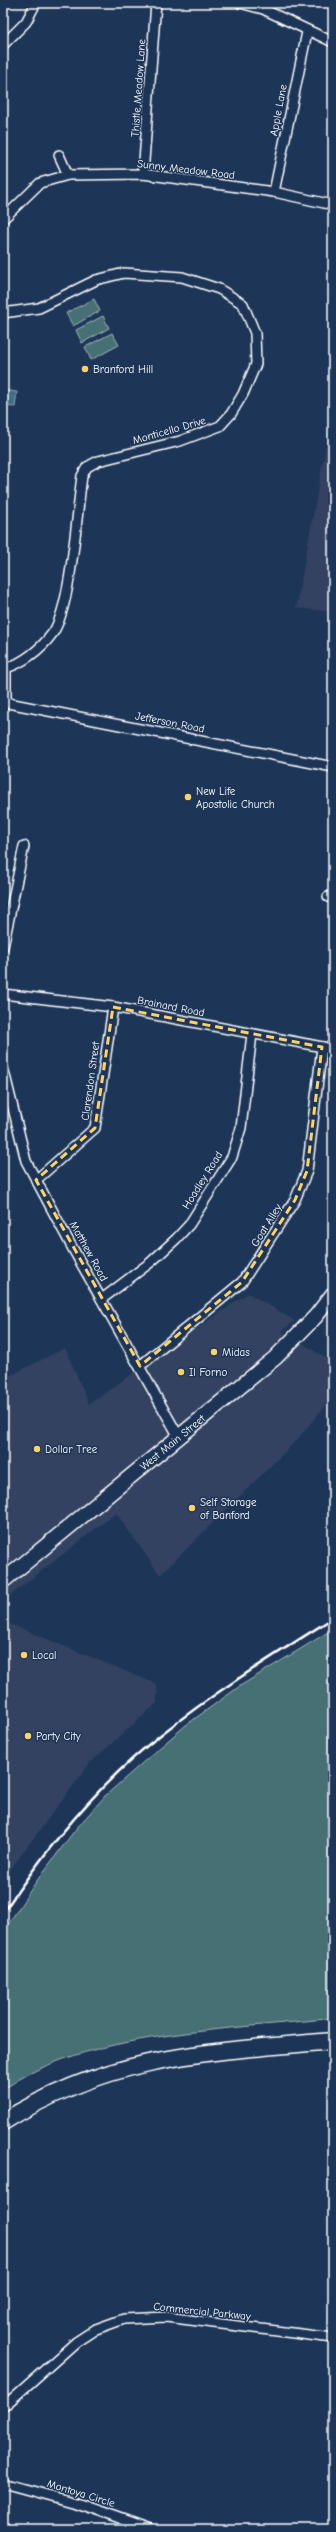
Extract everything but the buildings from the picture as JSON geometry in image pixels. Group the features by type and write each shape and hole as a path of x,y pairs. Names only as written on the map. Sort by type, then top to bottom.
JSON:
{"highway":[{"path":"3,2113 69,2079 142,2056 192,2047 333,2034"},
{"path":"3,2122 62,2090 94,2077 143,2062 198,2054 333,2041"}],"main road":[{"name":"West Main Street","path":"3,1581 275,1358 316,1316 333,1294"}],"street":[{"path":"3,45 26,22 36,3"},
{"name":"Thistle Meadow Lane","path":"143,174 156,3"},
{"path":"240,3 263,10 307,32 333,42"},
{"name":"Apple Lane","path":"274,192 307,32"},
{"path":"59,155 68,175"},
{"name":"Sunny Meadow Road","path":"3,219 40,183 68,175 143,174 274,192 333,205"},
{"name":"Monticello Drive","path":"3,313 39,308 96,280 124,273 182,277 219,289 244,304 255,333 256,364 243,394 231,414 220,426 180,441 98,461 87,467 82,476 73,550 59,620 52,634 36,651 17,664 4,668 5,702"},
{"name":"Jefferson Road","path":"5,702 333,767"},
{"path":"3,947 24,846"},
{"name":"Brainard Road","path":"3,994 113,1007 333,1049"},
{"name":"Clarendon Street","path":"36,1180 95,1128 113,1007"},
{"name":"Hoadley Road","path":"102,1300 151,1262 189,1225 232,1157 240,1128 252,1034"},
{"name":"Goat Alley","path":"140,1366 242,1282 295,1200 307,1171 322,1047"},
{"name":"Matthew Road","path":"3,1067 22,1150 36,1180 179,1436"},
{"name":"Commercial Parkway","path":"3,2407 76,2342 100,2327 124,2319 166,2317 333,2338"},
{"name":"Montoya Circle","path":"3,2483 80,2504 151,2529"}],"highlighted area":[{"path":"113,1007 322,1047 307,1171 295,1200 242,1282 140,1366 36,1180 95,1128"}],"shaded area":[{"path":"3,390 17,392 15,407 3,406"},
{"path":"333,407 333,612 296,608"},
{"path":"248,1293 295,1321 282,1331 333,1362 333,1396 297,1440 160,1575 116,1513 3,1601 3,1379 65,1348 89,1404"},
{"path":"3,1621 157,1684 157,1703 90,1763 3,1879"}],"green space":[{"path":"94,299 100,311 73,326 66,313"},
{"path":"103,316 109,328 82,343 76,330"},
{"path":"112,333 119,345 91,360 85,347"},
{"path":"333,1629 333,2018 207,2030 117,2044 74,2056 36,2070 3,2090 3,1932 36,1882 75,1830 105,1796 186,1725 240,1686"}],"railway":[{"path":"3,1913 56,1840 96,1794 140,1752 183,1717 268,1659 333,1618"}],"place":[{"name":"Branford Hill","path":"85,369"},
{"name":"New Life Apostolic Church","path":"188,797"},
{"name":"Midas","path":"214,1352"},
{"name":"Il Forno","path":"181,1372"},
{"name":"Dollar Tree","path":"37,1449"},
{"name":"Self Storage of Banford","path":"192,1508"},
{"name":"Local","path":"24,1655"},
{"name":"Party City","path":"28,1736"}]}
